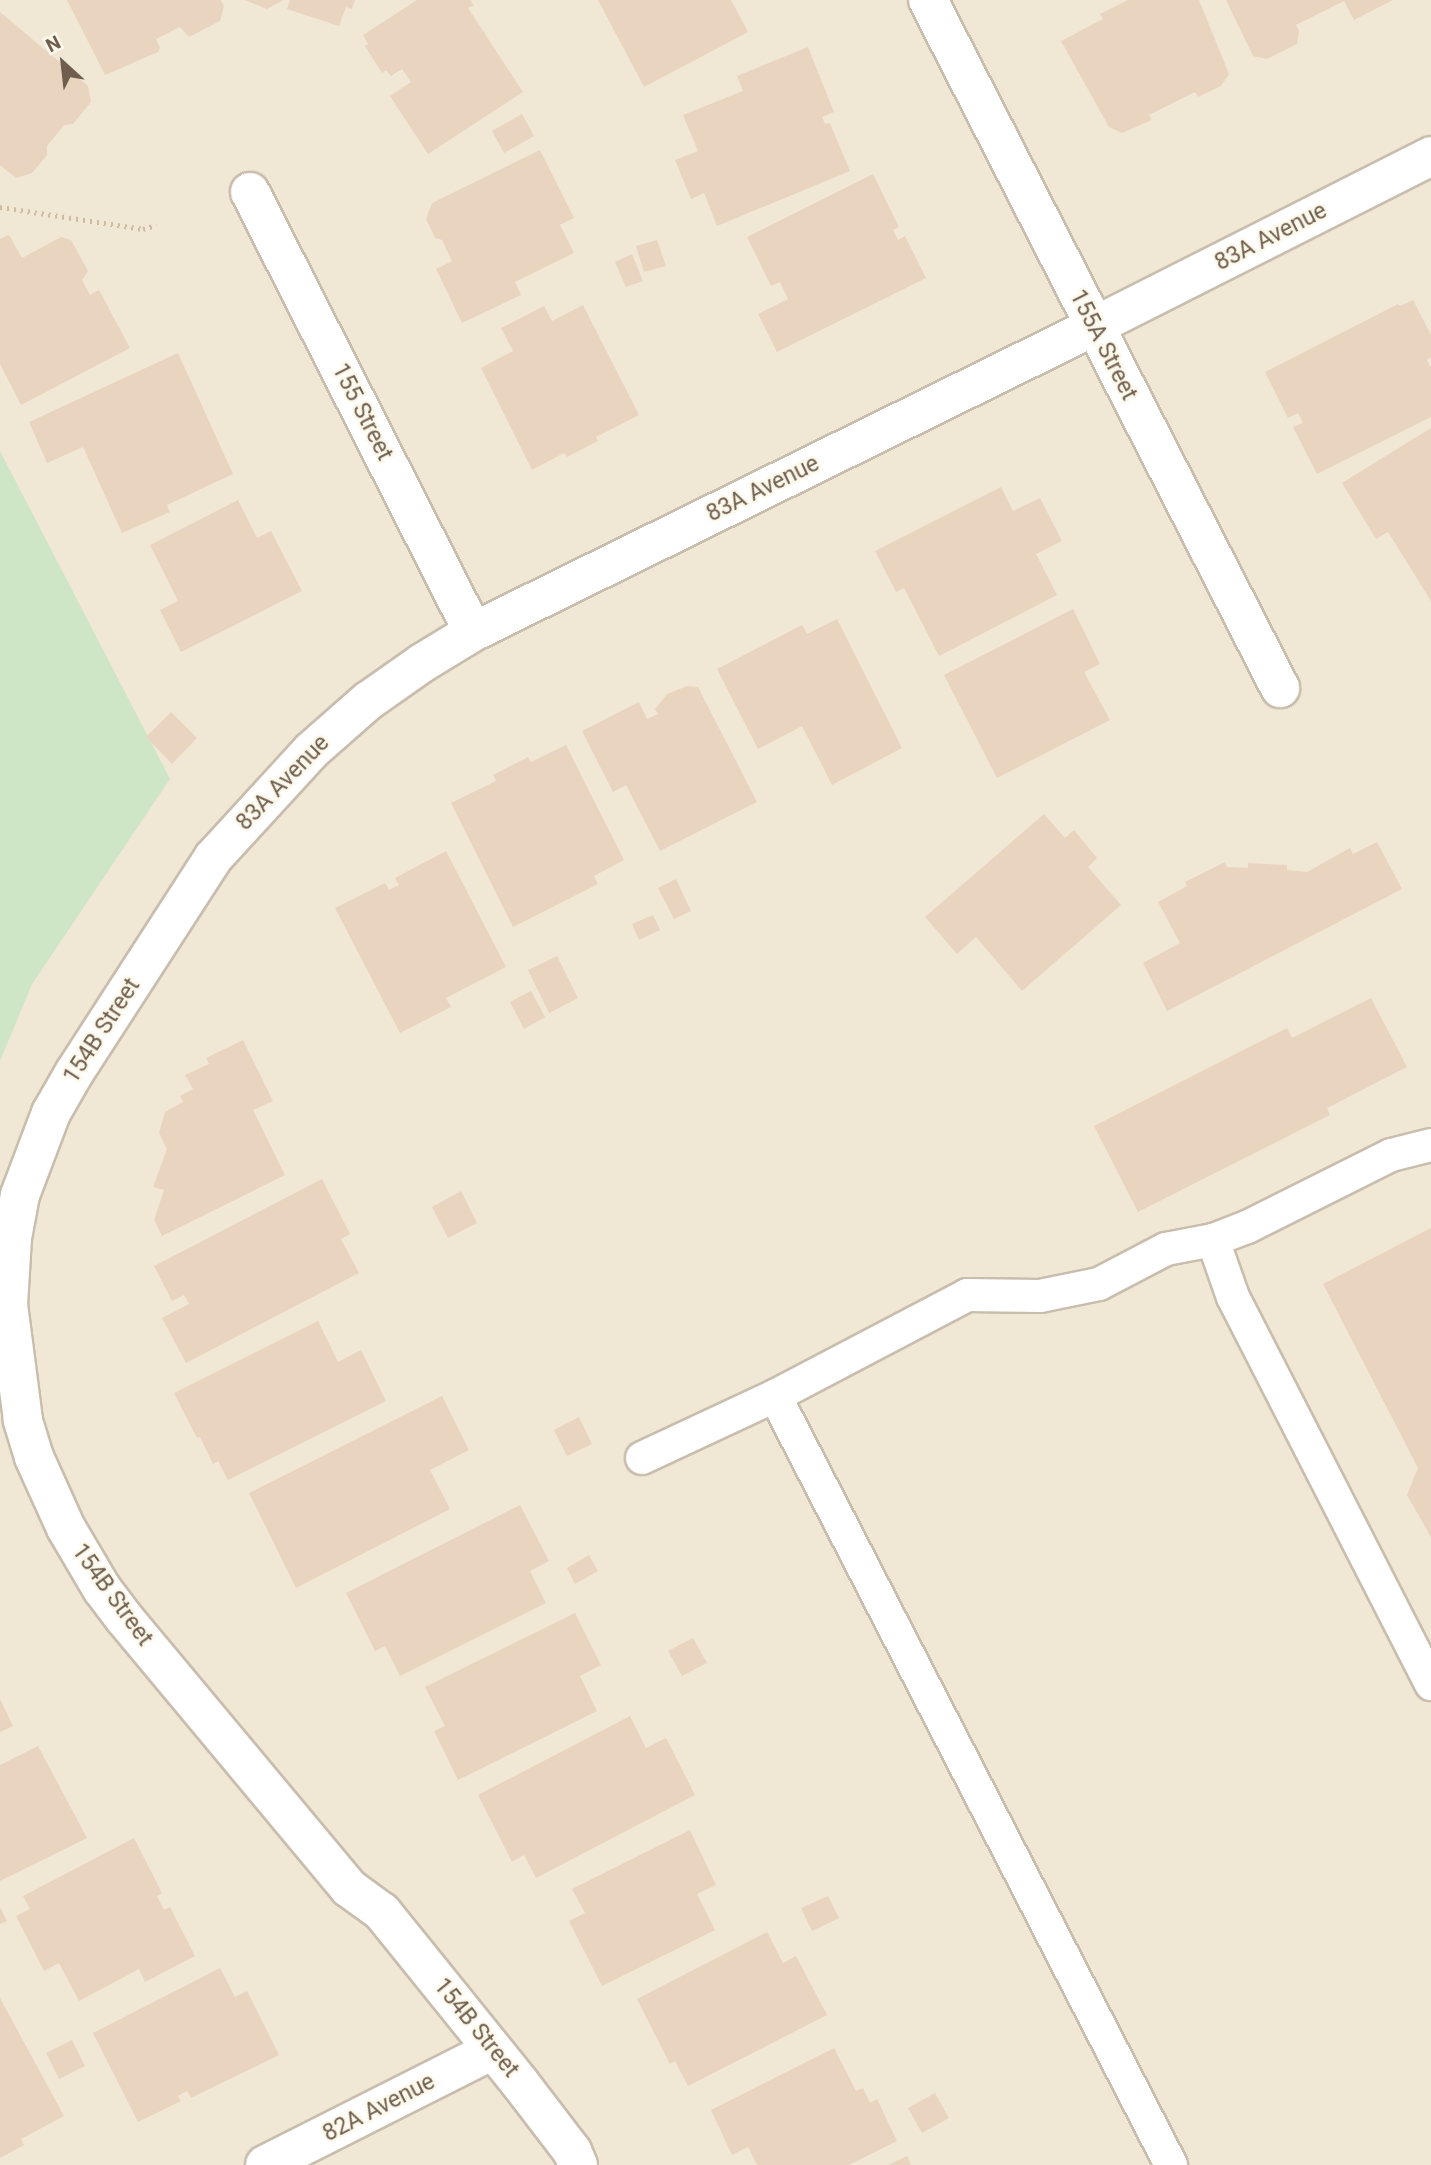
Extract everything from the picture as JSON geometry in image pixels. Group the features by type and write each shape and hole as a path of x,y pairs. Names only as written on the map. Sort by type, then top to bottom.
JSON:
{"street":[{"name":"155A Street","path":"928,0 1280,688"},
{"name":"83A Avenue","path":"172,922 213,858 311,751 368,701 473,632 1093,327 1431,156"},
{"name":"155 Street","path":"250,192 473,632"},
{"name":"154B Street","path":"172,922 51,1113 20,1195 12,1238 8,1305 23,1420 55,1505 102,1589 349,1888 382,1912 572,2151 578,2165"},
{"name":"82A Avenue","path":"265,2165 493,2050"}],"lane":[{"path":"642,1458 775,1396 967,1295 1040,1296 1100,1284 1166,1249 1213,1240 1247,1227 1391,1155 1431,1144"},
{"path":"1213,1240 1233,1297 1431,1684"},
{"path":"775,1396 1171,2165"}],"path":[{"path":"0,207 143,229 156,225"}],"shaded area":[{"path":"0,0 1431,0 1431,2165 0,2165"}],"green space":[{"path":"0,451 170,779 32,984 0,1061"}],"building":[{"path":"67,0 221,0 224,6 220,21 189,37 180,27 156,39 160,48 158,52 105,75"},
{"path":"245,0 283,0 267,9"},
{"path":"290,0 355,0 352,9 346,7 339,26 287,9"},
{"path":"417,0 470,0 474,5 468,8 523,92 428,154 390,96 411,82 402,69 391,76 386,70 382,73 365,46 368,44 363,35"},
{"path":"598,0 731,0 748,32 644,87"},
{"path":"1128,0 1199,0 1229,74 1221,86 1198,97 1195,92 1149,115 1152,120 1122,133 1109,127 1061,41 1103,19 1100,14"},
{"path":"1226,0 1393,0 1354,20 1344,1 1296,25 1299,31 1297,44 1267,59 1253,56"},
{"path":"0,12 88,86 91,102 73,124 64,125 47,146 47,155 32,173 16,178 0,165"},
{"path":"808,47 834,112 822,117 825,124 830,123 850,171 717,226 704,193 691,199 675,160 698,151 683,115 743,91 737,76"},
{"path":"522,114 534,136 504,153 492,131"},
{"path":"540,150 574,218 560,225 574,253 515,282 521,295 462,323 436,269 452,261 442,240 435,238 426,219 432,203"},
{"path":"873,174 899,227 893,230 898,240 905,236 926,278 777,352 758,314 788,299 780,282 771,286 747,237"},
{"path":"9,235 22,258 61,237 71,240 88,271 82,280 90,295 99,290 130,348 21,405 0,364 0,239"},
{"path":"657,240 666,266 644,272 636,246"},
{"path":"632,254 643,281 626,287 615,262"},
{"path":"1413,300 1431,335 1431,357 1427,360 1431,368 1431,417 1317,474 1293,427 1303,423 1298,413 1288,418 1265,372 1398,304 1400,306"},
{"path":"583,305 639,415 596,437 598,441 567,457 564,453 532,470 481,368 513,351 501,328 544,306 552,321"},
{"path":"178,353 233,474 167,505 170,512 122,533 83,447 47,463 29,422"},
{"path":"1431,428 1431,601 1388,532 1376,539 1342,483"},
{"path":"1001,487 1013,511 1040,498 1062,541 1036,554 1057,595 939,656 904,588 896,592 875,551"},
{"path":"238,500 257,538 271,531 302,591 181,652 160,610 178,601 150,545"},
{"path":"1073,609 1100,664 1084,672 1110,720 997,778 944,675"},
{"path":"837,619 902,748 832,785 802,726 758,749 717,669 802,625 807,634"},
{"path":"687,686 698,687 757,802 660,851 626,785 613,792 582,731 639,702 647,719 658,714 655,709 667,694"},
{"path":"171,712 197,738 172,764 146,737"},
{"path":"566,745 624,860 594,876 598,884 513,927 451,803 496,781 493,775 528,757 531,762"},
{"path":"1044,814 1065,838 1074,830 1097,858 1088,867 1121,905 1022,991 976,937 957,954 925,917"},
{"path":"1377,842 1402,889 1167,1011 1143,963 1180,943 1158,902 1187,886 1185,882 1225,862 1227,867 1248,868 1248,863 1287,865 1287,870 1307,872 1350,848 1353,854"},
{"path":"446,851 506,967 446,998 451,1007 400,1033 335,908 385,883 389,890 399,885 395,878"},
{"path":"676,879 691,911 674,919 658,888"},
{"path":"653,915 660,930 639,940 632,924"},
{"path":"557,956 578,998 549,1013 528,970"},
{"path":"531,991 545,1017 524,1029 510,1002"},
{"path":"1371,998 1407,1067 1327,1108 1330,1115 1138,1212 1094,1126 1287,1028 1292,1038"},
{"path":"243,1040 273,1101 253,1110 285,1175 162,1236 154,1220 164,1190 153,1187 167,1149 159,1133 165,1112 183,1102 180,1096 193,1089 185,1075 209,1064 206,1058"},
{"path":"322,1179 350,1234 341,1239 359,1273 186,1363 162,1318 189,1304 184,1295 172,1301 154,1266"},
{"path":"461,1191 477,1223 448,1238 432,1207"},
{"path":"1431,1228 1431,1537 1407,1495 1418,1468 1323,1284"},
{"path":"318,1321 338,1362 361,1350 386,1401 228,1480 218,1461 213,1464 174,1393"},
{"path":"442,1396 469,1450 430,1470 450,1509 296,1588 249,1493"},
{"path":"579,1417 592,1444 567,1456 554,1430"},
{"path":"520,1505 549,1561 530,1571 546,1603 400,1676 385,1646 375,1651 346,1593"},
{"path":"589,1555 598,1571 575,1584 567,1568"},
{"path":"575,1613 601,1665 580,1676 597,1711 458,1780 434,1731 445,1726 425,1687"},
{"path":"693,1638 707,1663 682,1676 668,1651"},
{"path":"0,1699 13,1726 0,1732"},
{"path":"630,1716 646,1748 666,1738 695,1795 536,1878 524,1855 512,1862 478,1795"},
{"path":"38,1746 87,1838 0,1881 0,1765"},
{"path":"690,1830 716,1885 697,1894 715,1930 602,1986 569,1921 585,1913 572,1889"},
{"path":"134,1838 162,1893 157,1896 164,1910 170,1907 195,1956 145,1982 139,1969 79,2001 59,1963 44,1971 16,1916 30,1909 23,1896"},
{"path":"828,1896 839,1918 812,1931 801,1908"},
{"path":"0,1907 7,1921 0,1924"},
{"path":"767,1932 783,1963 796,1956 827,2015 688,2086 675,2061 670,2064 637,1999"},
{"path":"220,1968 235,1997 247,1991 279,2055 191,2098 187,2091 178,2096 181,2101 138,2122 93,2033"},
{"path":"0,1998 64,2116 21,2139 24,2145 0,2158"},
{"path":"72,2040 85,2066 59,2079 46,2053"},
{"path":"834,2048 856,2091 863,2088 870,2103 877,2099 897,2141 849,2165 757,2165 748,2147 732,2155 711,2110"},
{"path":"935,2093 949,2118 922,2133 908,2108"},
{"path":"907,2156 911,2165 888,2165"}]}
